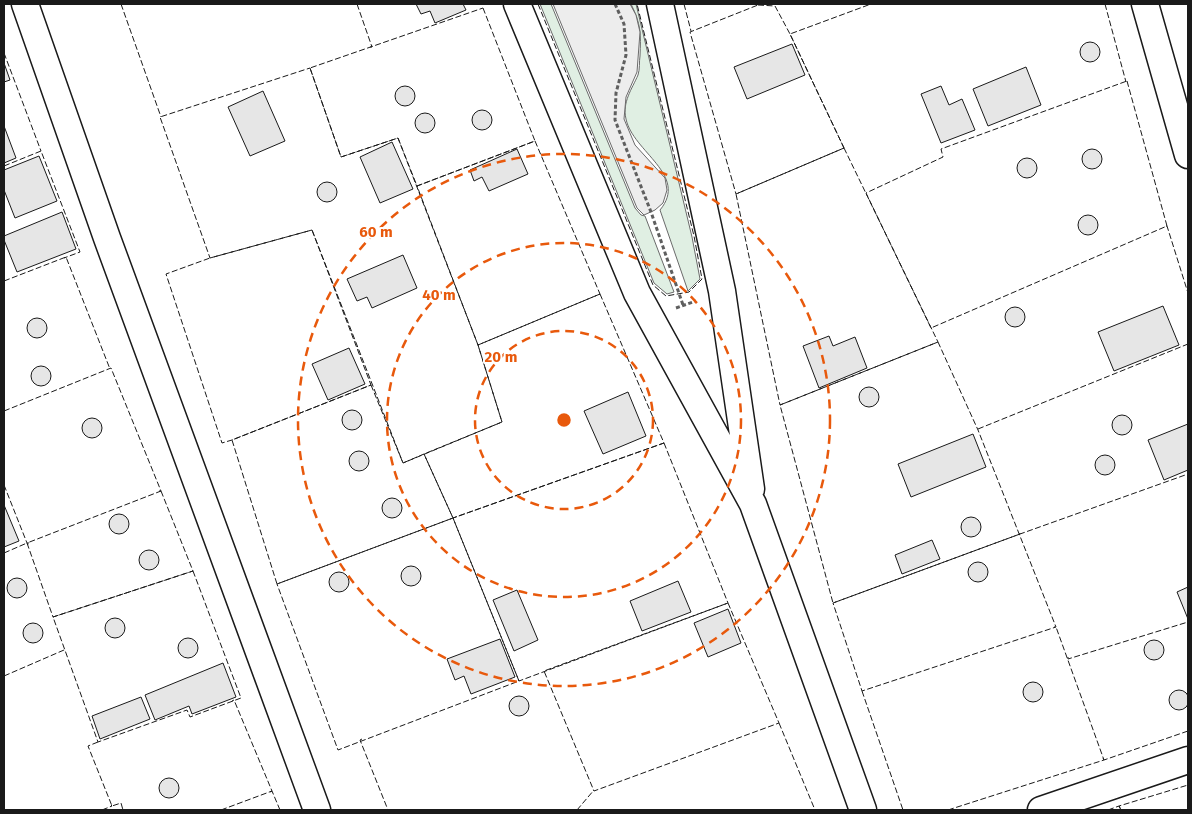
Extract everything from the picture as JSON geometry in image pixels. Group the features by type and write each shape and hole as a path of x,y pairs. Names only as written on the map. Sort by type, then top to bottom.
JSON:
{"street":[{"path":"25,4 110,247 317,810"},
{"path":"517,4 637,293 753,504 863,810"},
{"path":"660,4 722,291 753,504"},
{"path":"1145,4 1188,155"},
{"path":"1041,810 1188,760"}],"path":[{"path":"615,4 624,24 626,55 616,92 615,120 651,212 683,305"},
{"path":"650,317 722,291"}],"green space":[{"path":"540,4 551,4 635,208 641,215 645,216 674,292 667,294 654,283"},
{"path":"631,4 636,4 692,237 700,279 688,291 660,210 667,197 668,186 664,175 638,142 626,119 626,101 638,75 640,56 640,29"}],"shaded area":[{"path":"553,4 630,4 636,15 640,32 637,72 626,97 624,119 635,145 665,178 667,190 663,203 655,210 644,215 637,208"}],"building":[{"path":"416,4 463,4 466,10 435,23 430,11 421,14"},
{"path":"1090,42 1097,45 1100,52 1097,59 1090,62 1083,59 1080,52 1083,45"},
{"path":"792,44 805,75 747,99 734,67"},
{"path":"4,63 10,80 4,82"},
{"path":"1026,67 1041,105 988,126 973,89"},
{"path":"405,86 412,89 415,96 412,103 405,106 398,103 395,96 398,89"},
{"path":"941,86 949,105 962,99 975,130 941,143 921,94"},
{"path":"263,91 285,141 250,156 228,107"},
{"path":"482,110 489,113 492,120 489,127 482,130 475,127 472,120 475,113"},
{"path":"425,113 432,116 435,123 432,130 425,133 418,130 415,123 418,116"},
{"path":"4,126 16,158 4,163"},
{"path":"392,142 413,189 380,203 360,157"},
{"path":"517,149 528,174 489,191 482,177 474,181 470,170"},
{"path":"1092,149 1099,152 1102,159 1099,166 1092,169 1085,166 1082,159 1085,152"},
{"path":"39,156 57,201 15,218 4,190 4,170"},
{"path":"1027,158 1034,161 1037,168 1034,175 1027,178 1020,175 1017,168 1020,161"},
{"path":"327,182 334,185 337,192 334,199 327,202 320,199 317,192 320,185"},
{"path":"62,212 76,249 17,272 4,236"},
{"path":"1088,215 1095,218 1098,225 1095,232 1088,235 1081,232 1078,225 1081,218"},
{"path":"403,255 417,288 372,308 367,297 357,301 347,279"},
{"path":"1163,306 1179,345 1114,371 1098,332"},
{"path":"1015,307 1022,310 1025,317 1022,324 1015,327 1008,324 1005,317 1008,310"},
{"path":"37,318 44,321 47,328 44,335 37,338 30,335 27,328 30,321"},
{"path":"829,336 833,346 855,337 867,368 819,388 803,346"},
{"path":"349,348 365,384 328,400 312,364"},
{"path":"41,366 48,369 51,376 48,383 41,386 34,383 31,376 34,369"},
{"path":"869,387 876,390 879,397 876,404 869,407 862,404 859,397 862,390"},
{"path":"628,392 646,436 603,454 584,411"},
{"path":"352,410 359,413 362,420 359,427 352,430 345,427 342,420 345,413"},
{"path":"1122,415 1129,418 1132,425 1129,432 1122,435 1115,432 1112,425 1115,418"},
{"path":"92,418 99,421 102,428 99,435 92,438 85,435 82,428 85,421"},
{"path":"1188,424 1188,470 1164,480 1148,440"},
{"path":"973,434 986,467 911,497 898,464"},
{"path":"359,451 366,454 369,461 366,468 359,471 352,468 349,461 352,454"},
{"path":"1105,455 1112,458 1115,465 1112,472 1105,475 1098,472 1095,465 1098,458"},
{"path":"392,498 399,501 402,508 399,515 392,518 385,515 382,508 385,501"},
{"path":"4,505 19,541 4,547"},
{"path":"119,514 126,517 129,524 126,531 119,534 112,531 109,524 112,517"},
{"path":"971,517 978,520 981,527 978,534 971,537 964,534 961,527 964,520"},
{"path":"932,540 940,559 902,574 895,555"},
{"path":"149,550 156,553 159,560 156,567 149,570 142,567 139,560 142,553"},
{"path":"978,562 985,565 988,572 985,579 978,582 971,579 968,572 971,565"},
{"path":"411,566 418,569 421,576 418,583 411,586 404,583 401,576 404,569"},
{"path":"339,572 346,575 349,582 346,589 339,592 332,589 329,582 332,575"},
{"path":"17,578 24,581 27,588 24,595 17,598 10,595 7,588 10,581"},
{"path":"678,581 691,612 642,631 630,601"},
{"path":"1188,587 1188,619 1177,592"},
{"path":"517,590 538,640 514,651 493,600"},
{"path":"728,609 741,643 708,657 694,623"},
{"path":"115,618 122,621 125,628 122,635 115,638 108,635 105,628 108,621"},
{"path":"33,623 40,626 43,633 40,640 33,643 26,640 23,633 26,626"},
{"path":"188,638 195,641 198,648 195,655 188,658 181,655 178,648 181,641"},
{"path":"500,639 515,677 471,694 464,676 455,680 447,659"},
{"path":"1154,640 1161,643 1164,650 1161,657 1154,660 1147,657 1144,650 1147,643"},
{"path":"223,663 236,697 192,714 189,706 155,720 145,695"},
{"path":"1033,682 1040,685 1043,692 1040,699 1033,702 1026,699 1023,692 1026,685"},
{"path":"1179,690 1186,693 1189,700 1186,707 1179,710 1172,707 1169,700 1172,693"},
{"path":"519,696 526,699 529,706 526,713 519,716 512,713 509,706 512,699"},
{"path":"141,697 150,719 100,739 92,716"},
{"path":"169,778 176,781 179,788 176,795 169,798 162,795 159,788 162,781"}],"fence":[{"path":"121,4 161,117"},
{"path":"357,4 372,47 370,47"},
{"path":"538,4 653,285 666,296 689,292 702,279 694,236 637,4"},
{"path":"684,4 691,31"},
{"path":"844,148 790,34 871,4"},
{"path":"1105,4 1126,82"},
{"path":"758,5 775,6 844,148 736,194 690,32 758,5"},
{"path":"483,8 535,141 417,186 398,138 341,157 310,68 483,8"},
{"path":"4,53 41,151"},
{"path":"310,68 341,157 398,138 478,345 502,422 403,463 312,230 210,258 160,117 310,68"},
{"path":"1127,81 1167,226 931,328 866,193 943,157 941,149 1127,81"},
{"path":"535,141 600,294 478,345 417,186 535,141"},
{"path":"844,148 938,342 780,405 736,194 844,148"},
{"path":"4,166 41,151 80,252 64,258"},
{"path":"1166,226 1188,293"},
{"path":"312,230 371,385 222,443 166,274 210,258 312,230"},
{"path":"4,281 66,257 110,369"},
{"path":"600,294 664,443 453,518 424,454 502,422 478,345 600,294"},
{"path":"1020,534 833,603 780,405 938,342 978,430 1056,627 862,691 833,603 1020,534"},
{"path":"978,429 1188,344"},
{"path":"4,411 111,368 161,491 159,491"},
{"path":"371,385 403,463 424,454 453,518 277,584 232,440 371,385"},
{"path":"664,443 728,603 519,681 453,518 664,443"},
{"path":"1020,533 1188,474"},
{"path":"4,485 27,543 29,543"},
{"path":"161,491 193,571 53,617 27,543 161,491"},
{"path":"453,518 519,681 338,750 277,584 453,518"},
{"path":"4,553 27,543 28,545"},
{"path":"193,571 241,698 190,717 187,710 98,742 53,617 193,571"},
{"path":"728,603 779,723 594,791 544,671 728,603"},
{"path":"1068,657 1068,659 1188,622"},
{"path":"948,810 1104,760 1056,627 1054,627"},
{"path":"4,676 65,651"},
{"path":"862,691 903,810"},
{"path":"221,810 272,791 234,700 232,701"},
{"path":"779,723 815,810"},
{"path":"1103,758 1104,760 1188,731"},
{"path":"362,739 360,740 388,810"},
{"path":"98,742 88,746 112,806 121,803 123,810"},
{"path":"1108,810 1119,806 1121,810 1119,806 1188,785"},
{"path":"577,810 594,790"},
{"path":"270,792 272,791 280,810"},
{"path":"102,810 111,805"}]}
